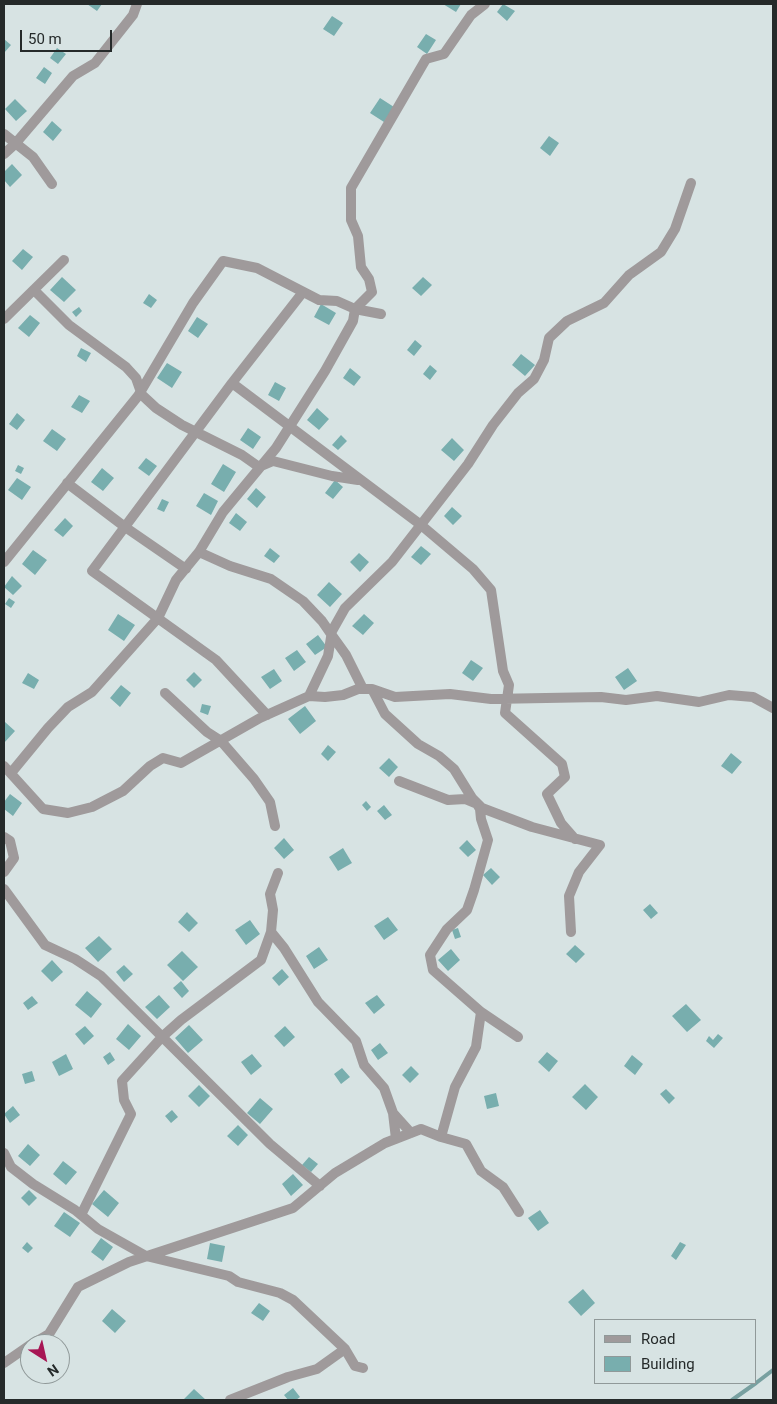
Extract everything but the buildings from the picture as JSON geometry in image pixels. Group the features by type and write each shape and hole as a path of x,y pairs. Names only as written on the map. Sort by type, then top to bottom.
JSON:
{"street":[{"path":"4,154 15,144 73,76 95,63 133,14 137,4"},
{"path":"485,4 471,15 444,54 426,59 351,188 351,220 358,236 361,267 369,279 372,292 355,309 353,321 341,344 276,448 223,512 200,552 176,580 158,618 92,692 68,707 7,770 43,809 68,813 92,807 123,790 150,766 163,758 181,763 267,715 308,696 325,697 368,689 395,697 450,694 506,699 601,697 626,700 657,696 698,702 729,695 753,697 773,708"},
{"path":"4,134 33,157 52,184"},
{"path":"308,696 328,656 331,634 345,608 392,562 468,464 498,418 518,393 534,379 544,360 550,338 567,321 604,303 629,275 661,252 675,229 691,183"},
{"path":"4,319 64,260"},
{"path":"4,562 142,389 192,304 223,262 257,268 319,300 337,301 355,309 381,314"},
{"path":"34,290 69,325 126,367 142,389 142,395 156,408 196,432 242,455 260,468"},
{"path":"267,715 216,660 92,571 232,383 303,292"},
{"path":"232,383 288,427 421,525 474,569 491,590 503,671 509,685 505,713 562,764 565,777 547,794 561,823 575,839"},
{"path":"260,468 274,462 332,476 359,480"},
{"path":"67,483 125,527 186,569"},
{"path":"200,552 230,566 271,579 303,600 331,634 385,714 418,744 439,756 454,769 477,804 488,840 479,874 467,910 447,929 430,955 433,970 481,1012 518,1037"},
{"path":"165,693 207,732 221,741 254,779 270,802 275,826"},
{"path":"399,781 448,800 465,799 492,813 600,845 578,872 570,896 571,932"},
{"path":"4,837 10,841 14,858 4,872"},
{"path":"81,1215 131,1114 124,1100 122,1081 162,1037 261,960 271,932 273,910 270,894 278,872"},
{"path":"4,889 45,945 101,976 270,1144 320,1186"},
{"path":"271,932 284,948 318,1002 356,1041 364,1065 384,1088 393,1113 396,1139"},
{"path":"440,1137 456,1087 476,1047 481,1012"},
{"path":"393,1113 411,1133"},
{"path":"48,1334 78,1287 146,1256 294,1208 334,1173 396,1139 421,1129 440,1137 466,1144 481,1171 503,1187 519,1212"},
{"path":"4,1153 11,1167 81,1215 98,1229 146,1256 172,1264 197,1267 229,1276 238,1282 280,1293 299,1305 345,1348 355,1366 363,1368"},
{"path":"230,1400 288,1377 317,1369 345,1348"},
{"path":"4,1363 20,1352"}],"waterway":[{"path":"757,1382 773,1370"},
{"path":"732,1400 755,1384"}]}
